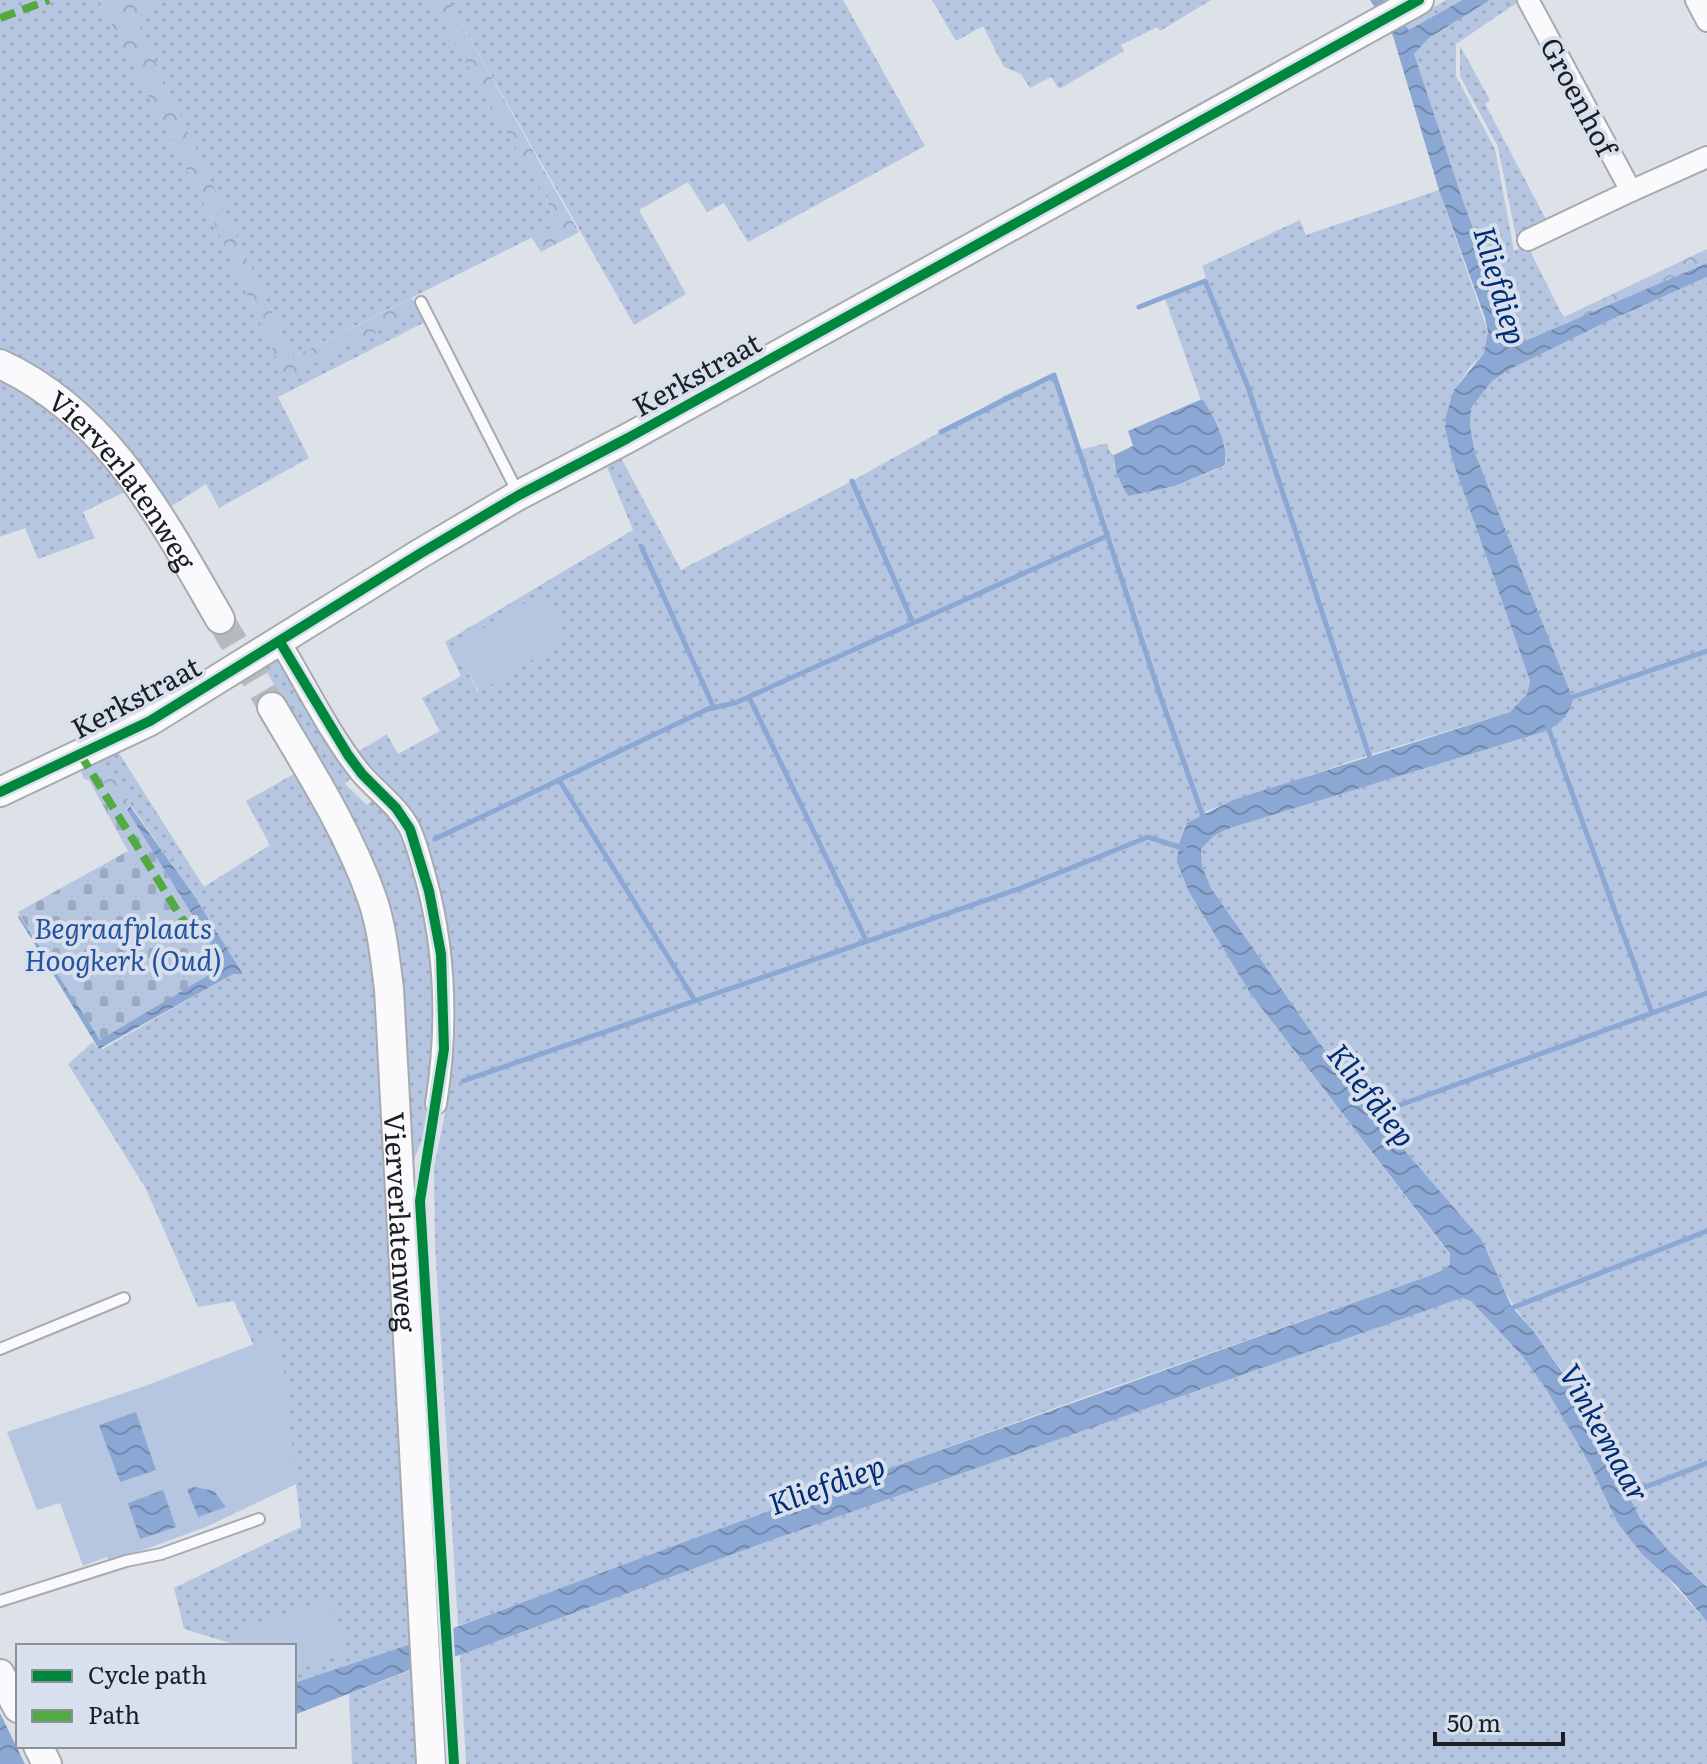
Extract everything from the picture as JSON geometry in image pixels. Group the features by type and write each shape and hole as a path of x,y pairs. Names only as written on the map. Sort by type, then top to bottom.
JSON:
{"street":[{"name":"Groenhof","path":"1528,0 1631,191"},
{"path":"1696,0 1707,21"},
{"name":"Kerkstraat","path":"0,792 150,721 519,495 628,438 1399,11"},
{"path":"1528,240 1707,157"},
{"name":"Vierverlatenweg","path":"0,364 45,390 76,414 126,466 151,501 220,619"},
{"path":"280,642 348,755 403,817 417,846 435,920 443,976 444,1049 436,1104"},
{"name":"Vierverlatenweg","path":"272,707 329,803 351,849 372,898 383,941 389,989 431,1764"},
{"path":"0,1674 16,1704"}],"lane":[{"path":"421,302 519,495"},
{"path":"0,1349 124,1298"},
{"path":"0,1601 126,1561 161,1554 259,1519"}],"green space":[{"path":"0,0 99,0 208,211 286,377 419,311 425,322 278,397 309,458 219,508 206,484 167,509 131,455 86,405 11,353 0,349"},
{"path":"99,0 170,0 134,16 293,357 412,298 419,311 286,378 208,211"},
{"path":"170,0 429,0 543,193 547,192 550,196 545,199 557,225 293,357 134,16"},
{"path":"429,0 448,0 579,232 541,252 531,237 557,225 545,198 549,196 547,192 543,194"},
{"path":"448,0 843,0 925,146 748,242 724,203 707,212 688,182 639,210 686,294 634,325"},
{"path":"932,0 1211,0 1160,31 1157,27 1121,45 1124,51 1059,89 1051,77 1030,88 1021,74 1004,67 983,26 956,41"},
{"path":"1446,0 1462,0 1409,30 1405,24 1407,22"},
{"path":"1490,0 1521,0 1456,44 1456,76 1495,149 1514,251 1527,245 1567,324 1516,346 1414,54 1429,38"},
{"path":"1460,46 1490,100 1485,104 1548,223 1516,237 1498,147 1460,76"},
{"path":"1439,190 1488,332 1484,353 1454,390 1445,428 1452,459 1530,681 1527,694 1510,712 1369,755 1206,811 1189,892 1250,993 1450,1255 1450,1265 1437,1273 1088,1396 458,1626 435,1244 434,1167 450,1090 446,1084 430,869 358,752 387,734 398,754 440,731 422,698 461,676 445,642 633,530 605,462 619,454 681,570 852,481 1015,390 1054,375 1079,450 1107,443 1128,496 1175,486 1225,466 1227,459 1211,413 1201,400 1165,299 1207,280 1202,266 1300,220 1306,235","holes":["543,593 479,692 454,646"]},
{"path":"1707,249 1707,263 1567,324 1564,317"},
{"path":"1707,277 1707,1587 1663,1545 1639,1516 1563,1372 1500,1281 1315,1037 1211,888 1202,866 1201,849 1227,829 1540,733 1573,699 1475,453 1470,426 1471,408 1492,381 1510,368"},
{"path":"0,376 73,426 127,491 83,512 95,538 38,559 25,528 0,537"},
{"path":"543,593 568,638 479,692 453,646"},
{"path":"281,656 354,774 345,784 367,805 377,796 396,817 422,891 438,1002 427,1127 408,1175 364,841 264,667"},
{"path":"117,750 204,887 270,845 246,801 294,774 353,880 375,958 411,1644 296,1682 296,1669 347,1652 230,1632 233,1644 184,1629 174,1588 301,1527 296,1484 237,1512 253,1344 234,1301 198,1307 146,1189 68,1064 93,1042 103,1049 234,973 243,974 193,894 132,807 109,765 97,773 91,763"},
{"name":"Begraafplaats Hoogkerk (Oud)","path":"91,763 121,807 127,810 224,966 103,1040 97,1039 18,912 128,851 89,780 84,779 80,768"},
{"path":"109,765 132,807 127,810 121,808 97,773"},
{"path":"1462,1298 1471,1300 1523,1357 1546,1389 1589,1463 1617,1522 1707,1622 1707,1764 466,1764 460,1655 766,1542"},
{"path":"280,1334 296,1484 206,1527 110,1562 107,1557 83,1566 60,1503 37,1510 7,1432 145,1386"},
{"path":"329,1599 347,1652 296,1669 296,1644 233,1644 229,1632"},
{"path":"412,1670 419,1764 352,1764 349,1694"}],"water":[{"path":"1370,0 1389,0 1409,30 1462,0 1490,0 1429,38 1414,54 1516,345 1707,263 1707,277 1510,369 1492,381 1471,408 1470,426 1475,453 1573,699 1565,716 1552,728 1540,733 1227,829 1201,849 1202,866 1211,888 1315,1037 1374,1115 1481,1239 1512,1307 1572,1386 1640,1518 1707,1587 1707,1622 1678,1587 1642,1554 1617,1522 1589,1463 1546,1389 1523,1357 1471,1301 1462,1298 766,1542 460,1655 433,1661 296,1714 296,1682 411,1644 722,1528 1437,1273 1450,1265 1450,1254 1250,993 1189,892 1177,862 1179,844 1187,823 1233,800 1510,712 1527,694 1530,681 1452,459 1445,428 1454,390 1484,353 1488,332 1439,190 1393,36"},
{"path":"1202,399 1220,431 1225,465 1175,486 1128,496 1116,471 1114,455 1133,446 1128,431"},
{"path":"130,806 193,894 243,974 233,974 99,1049 19,915 100,1040 224,966 127,810"},
{"path":"136,1412 156,1470 120,1482 99,1425"},
{"path":"194,1487 214,1491 226,1507 198,1517 187,1489"},
{"path":"163,1490 176,1527 140,1539 128,1503"},
{"path":"0,1713 25,1764 0,1764"}],"waterway":[{"path":"1139,307 1205,281 1248,387 1371,761"},
{"path":"941,432 1054,375 1204,819"},
{"path":"852,481 913,623"},
{"path":"435,839 708,709 735,703 1107,536"},
{"path":"641,546 714,708"},
{"path":"1567,699 1707,651"},
{"path":"749,697 866,940"},
{"path":"1547,724 1652,1013"},
{"path":"559,780 694,999"},
{"path":"463,1081 1021,888 1148,837 1185,849"},
{"name":"Kliefdiep","path":"1370,1116 1707,993"},
{"path":"1507,1310 1707,1231"},
{"name":"Vinkemaar","path":"1622,1496 1707,1463"}],"tunnel":[{"path":"220,619 272,707"}],"marked path":[{"path":"0,18 49,0"},
{"path":"80,754 192,935"}],"cycle path":[{"path":"0,792 150,721 519,495 628,438 1419,0"},
{"path":"280,642 348,755 396,808 410,829 429,891 441,954 444,1049 420,1201 454,1764"}]}
